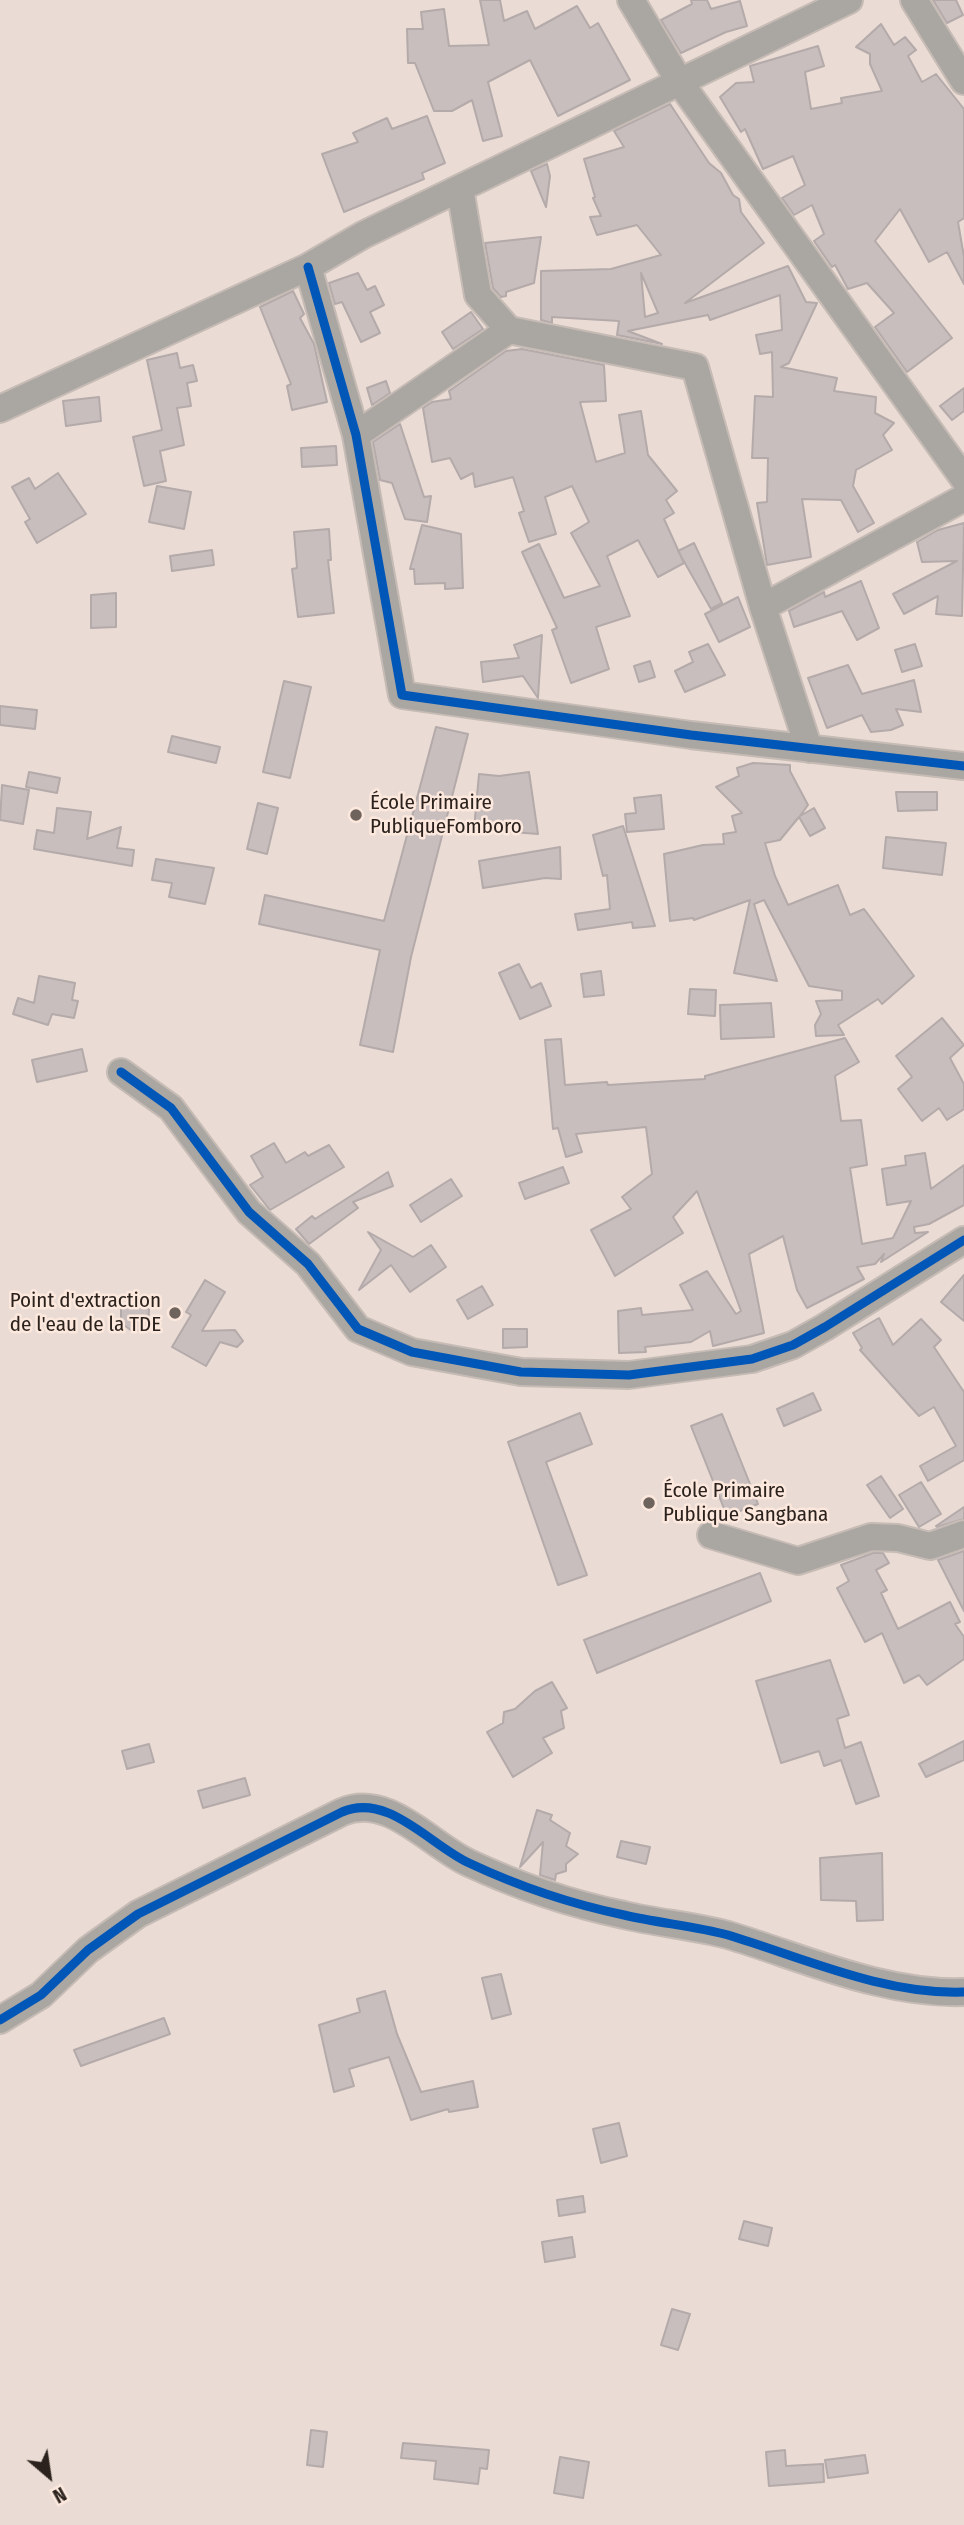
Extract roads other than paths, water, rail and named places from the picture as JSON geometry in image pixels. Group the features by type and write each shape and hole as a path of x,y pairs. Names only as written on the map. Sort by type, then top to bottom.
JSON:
{"street":[{"path":"631,0 681,83 964,479"},
{"path":"0,409 308,267 363,235 849,0"},
{"path":"914,0 964,81"},
{"path":"460,189 478,295 509,330 695,367 763,607 809,748"},
{"path":"308,267 356,435 402,695 964,766"},
{"path":"356,435 509,330"},
{"path":"763,607 964,498"},
{"path":"121,1072 171,1108 249,1212 308,1264 358,1329 412,1352 521,1372 629,1375 752,1359 814,1333 964,1240"},
{"path":"711,1535 797,1561 871,1537 898,1538 930,1546 964,1534"},
{"path":"0,2020 41,1995 88,1950 138,1914 342,1812 366,1805 387,1812 466,1862 538,1892 622,1915 725,1934 876,1980 932,1993 964,1992"}],"place":[{"name":"École Primaire PubliqueFomboro","path":"356,815"},
{"name":"Point d'extraction de l'eau de la TDE","path":"175,1313"},
{"name":"École Primaire Publique Sangbana","path":"649,1503"}]}
